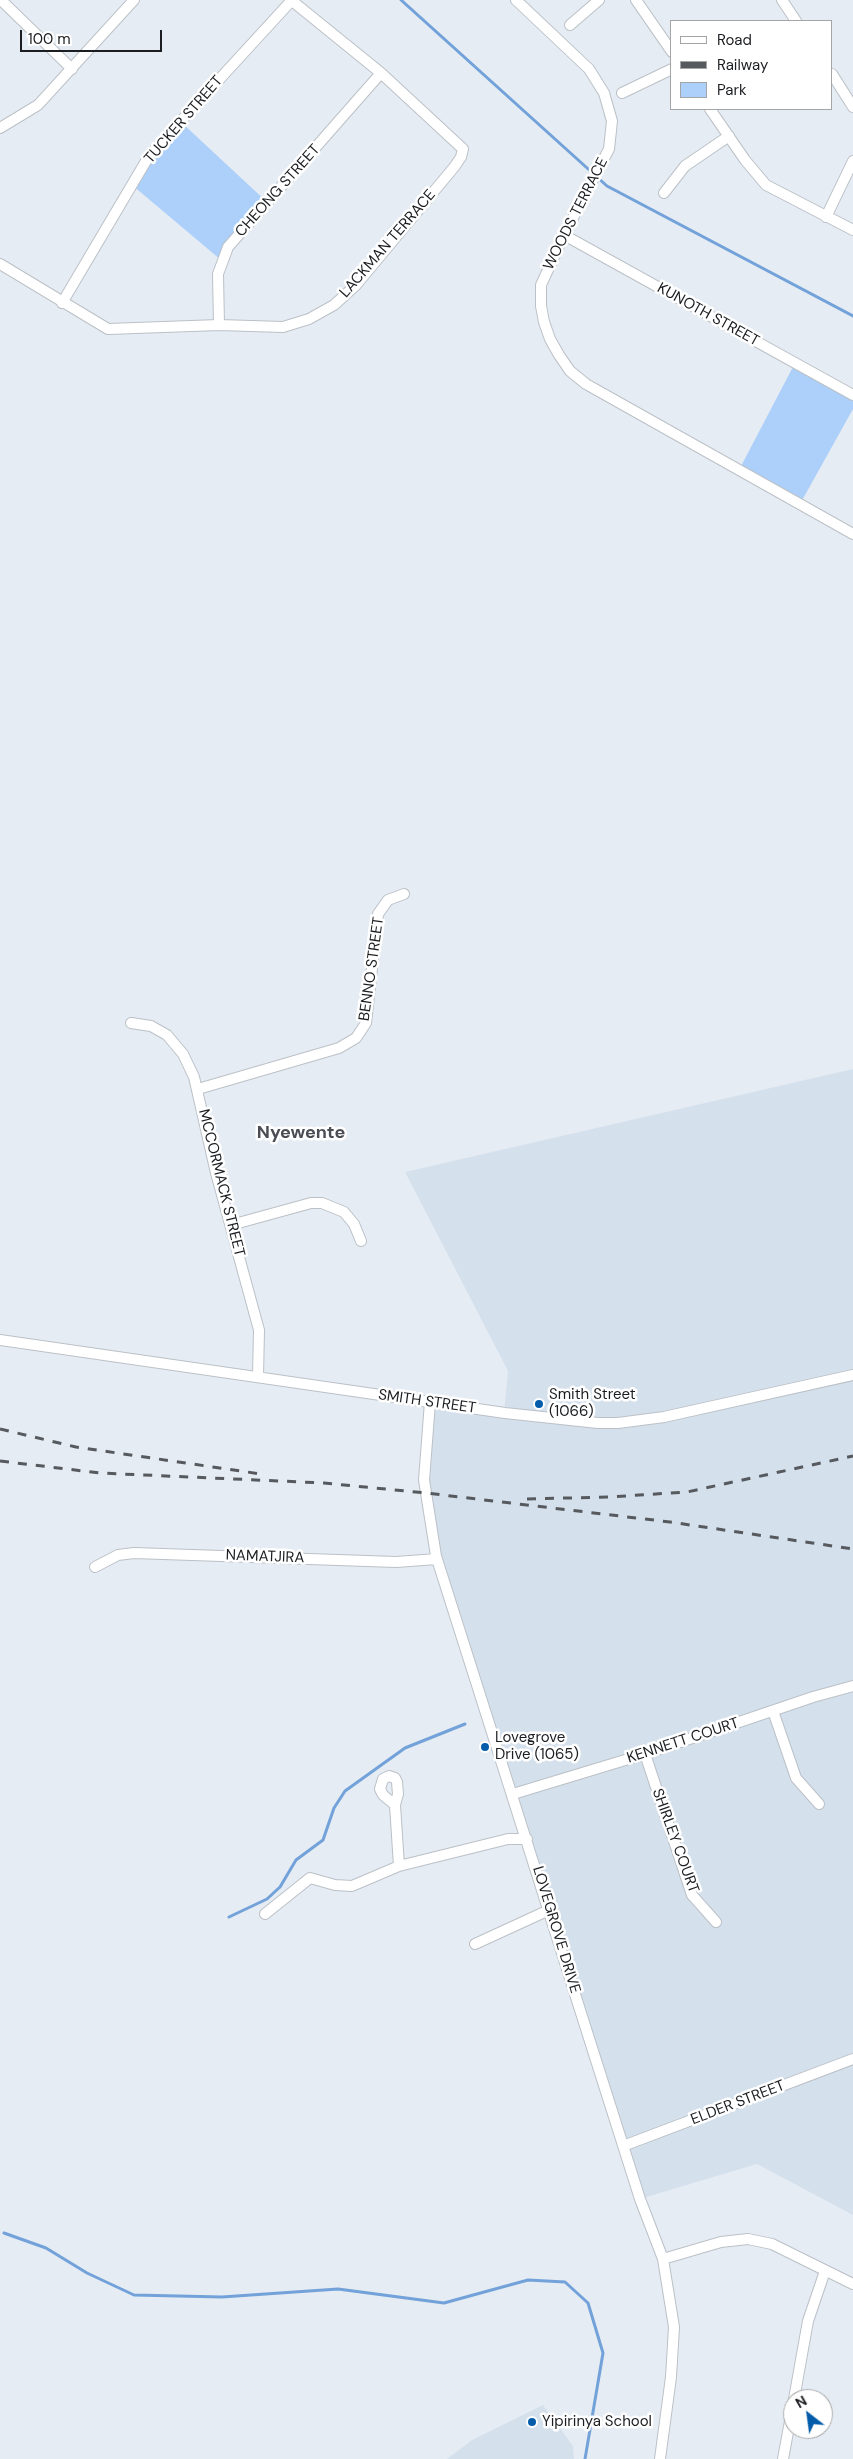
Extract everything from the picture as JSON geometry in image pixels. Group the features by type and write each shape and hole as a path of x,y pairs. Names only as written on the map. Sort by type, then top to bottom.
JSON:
{"street":[{"path":"2,0 72,69"},
{"path":"0,128 38,104 134,0"},
{"name":"LACKMAN TERRACE","path":"0,264 108,329 220,325 283,327 309,320 334,305 356,285 456,166 463,149 381,74 291,0"},
{"name":"TUCKER STREET","path":"62,303 149,156 291,0"},
{"name":"WOODS TERRACE","path":"516,0 589,69 604,93 612,121 609,149 564,236 542,284 541,306 550,340 570,371 586,384 853,534"},
{"path":"570,25 599,0"},
{"path":"636,0 670,49"},
{"path":"782,0 795,20"},
{"path":"622,93 670,69"},
{"name":"CHEONG STREET","path":"220,325 218,274 228,247 381,74"},
{"path":"833,76 853,107"},
{"path":"711,110 766,185 853,230"},
{"path":"664,193 685,166 729,136"},
{"path":"826,217 853,161"},
{"name":"KUNOTH STREET","path":"564,236 853,395"},
{"name":"BENNO STREET","path":"198,1090 339,1048 356,1038 366,1023 378,914 388,900 404,894"},
{"name":"MCCORMACK STREET","path":"131,1023 157,1028 172,1040 187,1060 198,1090 216,1174 260,1330 258,1377"},
{"path":"231,1224 311,1204 322,1204 344,1212 354,1224 361,1241"},
{"name":"SMITH STREET","path":"0,1340 551,1419 618,1423 694,1411 853,1375"},
{"name":"LOVEGROVE DRIVE","path":"430,1402 424,1480 431,1534 437,1559 550,1910 640,2199 663,2259 674,2327 671,2377 660,2459"},
{"name":"NAMATJIRA","path":"95,1567 118,1555 134,1553 389,1562 437,1559"},
{"name":"KENNETT COURT","path":"513,1794 645,1754 813,1697 853,1686"},
{"path":"773,1711 796,1778 819,1804"},
{"name":"SHIRLEY COURT","path":"645,1754 692,1896 716,1922"},
{"path":"395,1805 400,1866"},
{"path":"265,1914 310,1878 335,1885 352,1886 400,1866 508,1840 527,1838"},
{"path":"475,1944 550,1910"},
{"name":"ELDER STREET","path":"623,2146 853,2059"},
{"path":"663,2259 721,2242 748,2239 772,2244 853,2284"},
{"path":"796,2389 808,2321 825,2271"},
{"path":"783,2459 787,2439"}],"shaded area":[{"path":"853,1069 853,2215 757,2164 640,2199 437,1559 427,1504 430,1402 504,1413 508,1371 405,1172"},
{"name":"Yipirinya School","path":"543,2405 573,2446 574,2459 447,2459 472,2440"}],"green space":[{"path":"181,122 268,203 221,260 132,185"},
{"path":"795,363 853,395 853,409 800,504 739,470"}],"waterway":[{"path":"401,0 607,186 853,316"},
{"path":"229,1917 267,1899 280,1887 296,1860 323,1840 334,1808 345,1791 405,1748 465,1724"},
{"path":"4,2233 46,2248 87,2273 134,2295 222,2297 338,2289 444,2303 528,2280 565,2282 588,2303 603,2353 585,2459"}],"railway":[{"path":"0,1429 76,1447 261,1474"},
{"path":"527,1499 609,1497 687,1492 853,1456"},
{"path":"0,1461 100,1473 324,1483 426,1493 670,1522 853,1549"}],"place":[{"name":"Smith Street (1066)","path":"539,1404"},
{"name":"Lovegrove Drive (1065)","path":"485,1747"},
{"name":"Yipirinya School","path":"532,2422"}],"district":[{"name":"Nyewente","path":"301,1133"}]}
